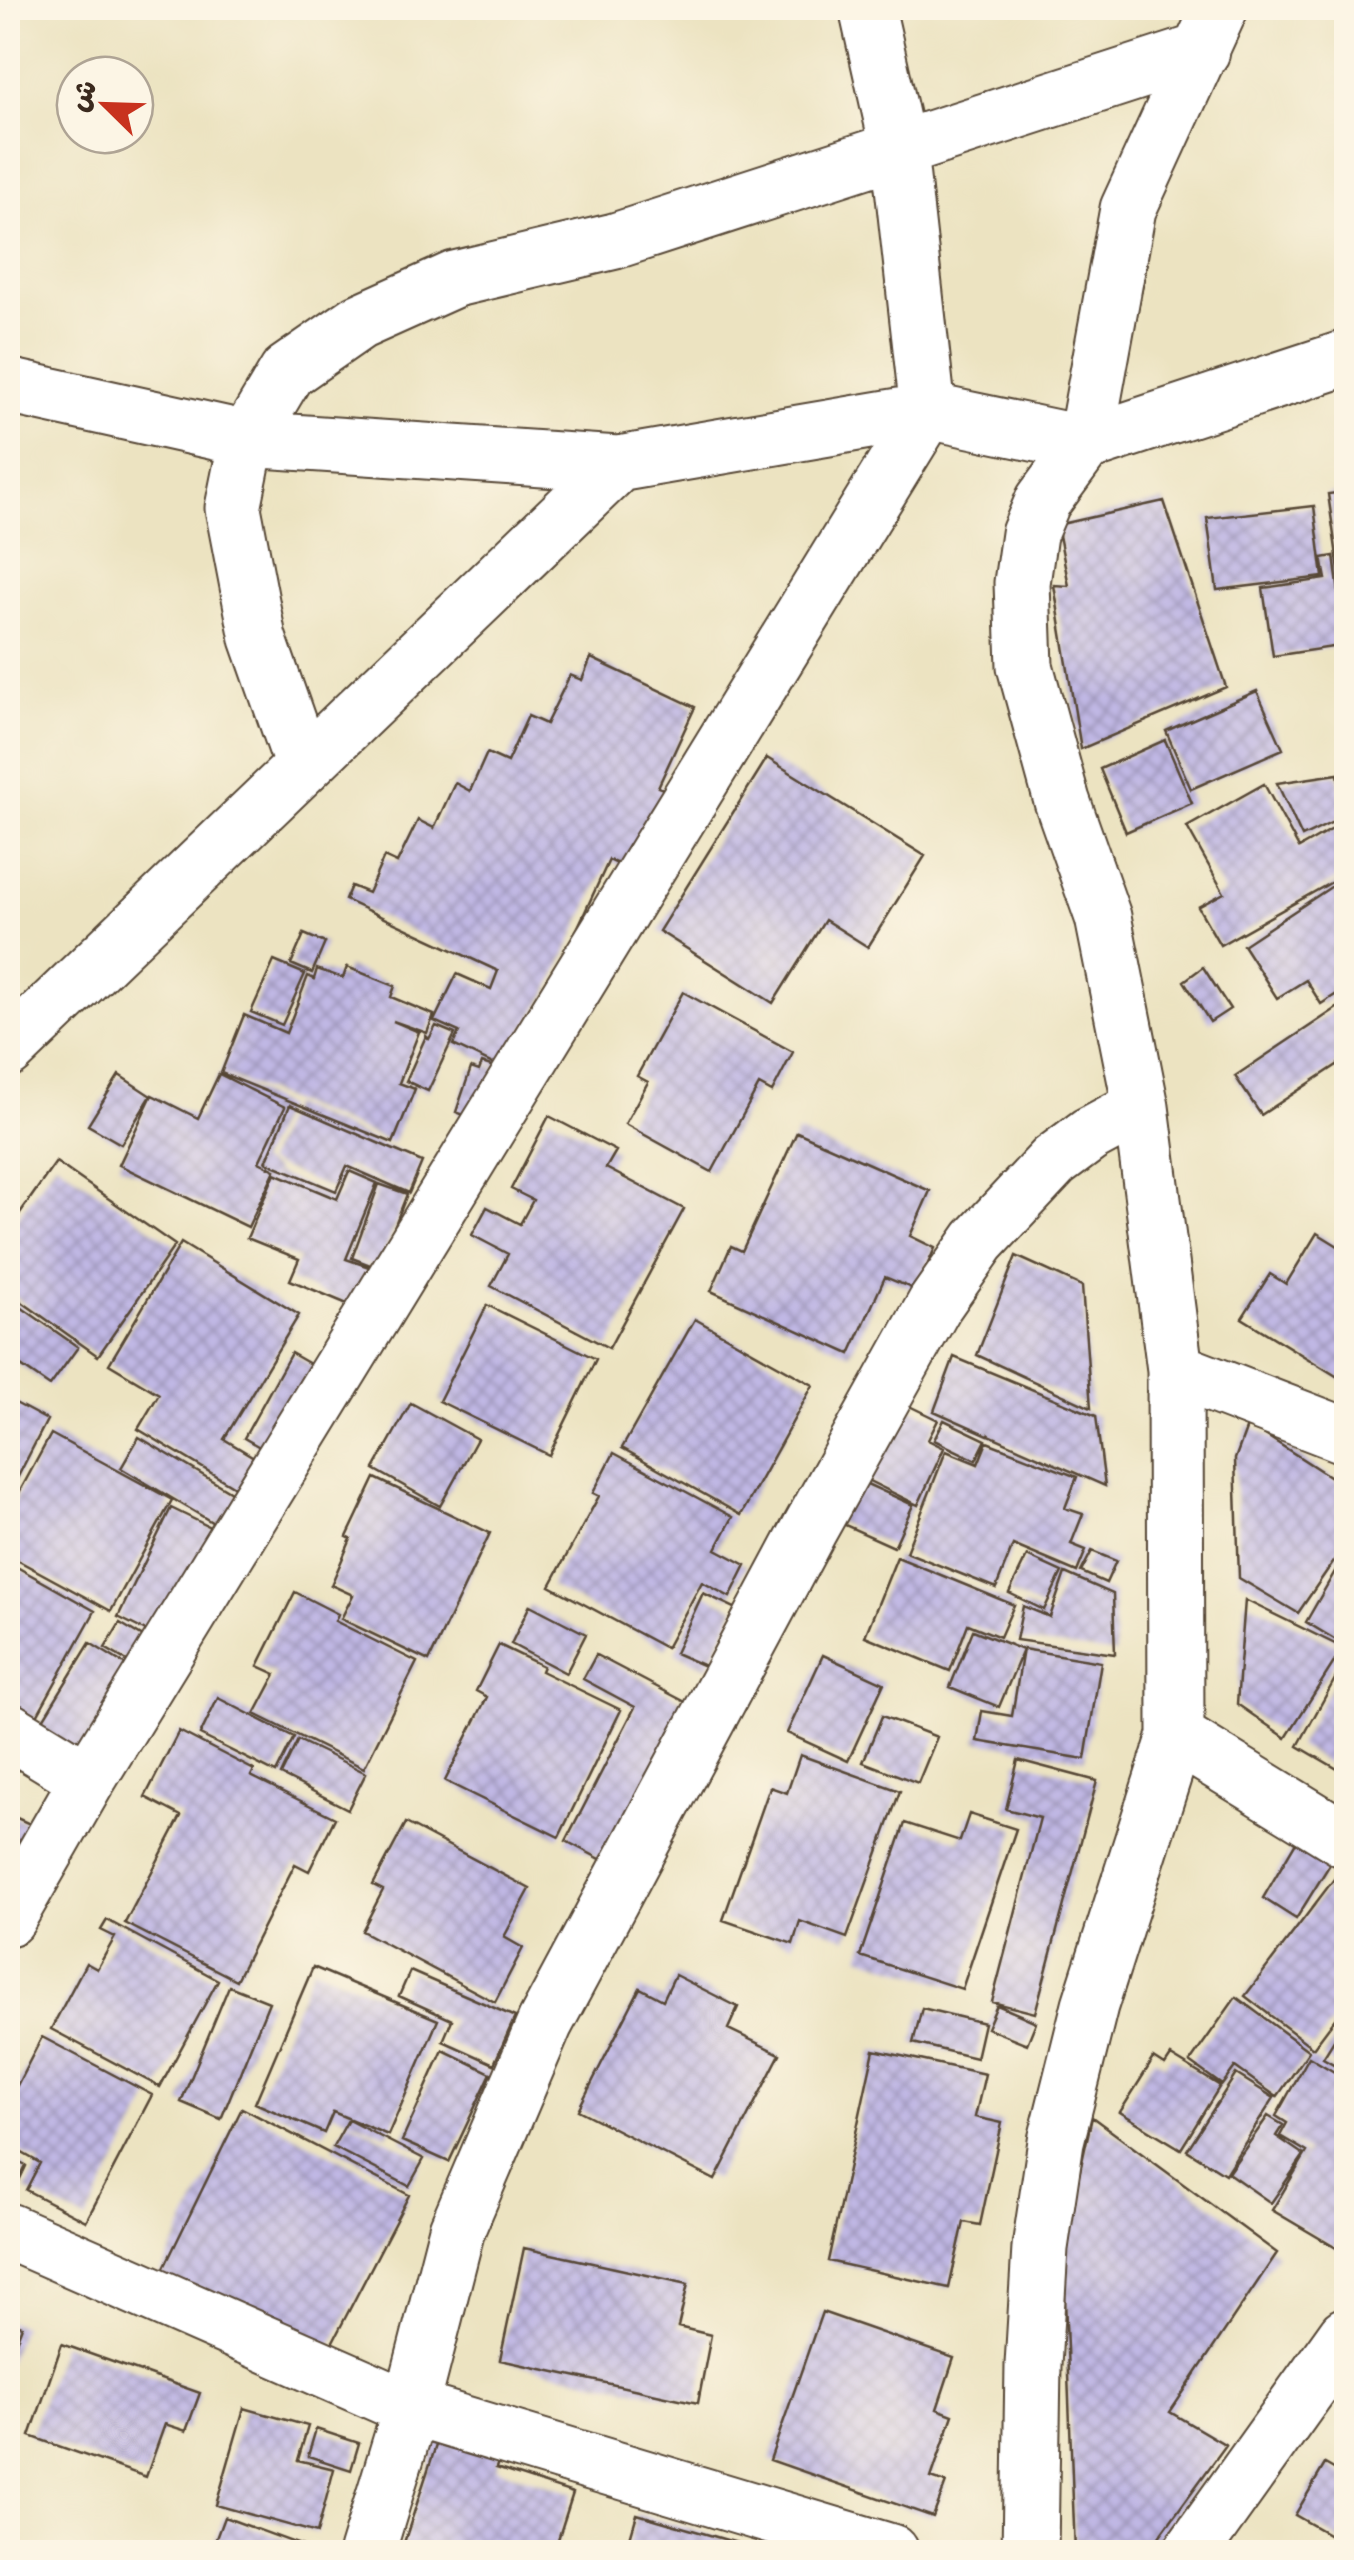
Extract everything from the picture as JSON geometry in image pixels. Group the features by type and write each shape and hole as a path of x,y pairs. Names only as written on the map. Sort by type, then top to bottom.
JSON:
{"street":[{"path":"8,1918 88,1779 928,411 898,151 868,8"},
{"path":"304,766 258,638 233,508 248,438 287,372 359,322 455,279 615,241 898,151 1211,29"},
{"path":"1030,2552 1040,2248 1056,2141 1101,1968 1176,1736 1176,1370 1141,1107 1103,917 1062,801 1025,666 1022,583 1029,534 1044,501 1084,444 1128,209 1211,29"},
{"path":"8,386 248,438 618,464 928,411 1084,444 1346,358"},
{"path":"8,1050 618,464"},
{"path":"367,2552 411,2408 457,2229 544,2023 935,1304 979,1241 1054,1162 1089,1135 1141,1107"},
{"path":"1176,1370 1346,1436"},
{"path":"8,1730 88,1779"},
{"path":"1176,1736 1346,1840"},
{"path":"8,2231 411,2408 891,2552"},
{"path":"1191,2552 1346,2335"}],"building":[{"path":"1346,492 1346,605 1344,605 1328,494"},
{"path":"1164,501 1226,687 1081,749 1054,585 1069,586 1057,525"},
{"path":"1314,506 1323,577 1217,590 1207,518"},
{"path":"1334,556 1346,645 1273,656 1263,588 1326,579 1322,558"},
{"path":"591,658 695,707 658,787 666,790 630,870 609,860 547,994 499,1067 453,1045 459,1032 434,1021 457,974 491,989 498,971 345,900 351,886 368,893 384,857 397,863 418,820 434,828 455,783 470,791 487,753 507,762 528,716 546,724 570,675 582,680"},
{"path":"1257,691 1283,749 1191,789 1166,731"},
{"path":"1165,740 1192,803 1126,832 1100,769"},
{"path":"767,758 925,856 868,947 825,920 773,1003 659,931"},
{"path":"1338,774 1345,816 1302,837 1277,783"},
{"path":"1264,784 1299,848 1338,826 1346,841 1346,874 1220,945 1198,907 1224,893 1187,827"},
{"path":"1346,877 1346,988 1321,1004 1306,980 1277,998 1243,945"},
{"path":"304,934 325,943 312,973 291,964"},
{"path":"274,961 305,974 282,1025 251,1012"},
{"path":"347,967 395,986 391,997 434,1015 427,1033 393,1021 419,1032 399,1083 415,1089 393,1143 221,1073 244,1015 286,1033 308,976 314,979 317,969 343,978"},
{"path":"1203,967 1230,1009 1210,1022 1184,981"},
{"path":"683,992 793,1052 772,1092 759,1085 712,1172 625,1124 648,1082 637,1076"},
{"path":"1346,1002 1346,1059 1261,1115 1235,1076"},
{"path":"436,1026 455,1034 428,1091 406,1081 426,1036 429,1039"},
{"path":"482,1063 497,1068 477,1120 456,1112 471,1068 479,1071"},
{"path":"219,1074 285,1107 259,1162 275,1170 248,1227 119,1165 152,1095 198,1118"},
{"path":"119,1075 151,1096 121,1144 88,1125"},
{"path":"290,1105 422,1162 409,1193 347,1166 336,1191 266,1162"},
{"path":"549,1116 616,1151 606,1168 684,1209 609,1348 491,1286 508,1254 472,1235 487,1207 520,1224 533,1200 511,1189"},
{"path":"797,1132 930,1191 910,1236 935,1248 916,1290 885,1277 850,1354 711,1291 731,1246 742,1251"},
{"path":"56,1162 175,1245 98,1356 8,1292 8,1230"},
{"path":"349,1171 377,1183 346,1259 369,1267 352,1306 290,1280 299,1259 247,1238 275,1173 337,1199"},
{"path":"379,1184 407,1194 378,1268 352,1258"},
{"path":"1317,1233 1346,1251 1346,1382 1242,1318 1270,1274 1286,1284"},
{"path":"181,1243 299,1315 224,1439 267,1465 248,1495 138,1429 159,1394 109,1364"},
{"path":"1016,1256 1082,1286 1091,1408 977,1355"},
{"path":"8,1298 78,1347 50,1386 8,1357"},
{"path":"487,1305 596,1359 549,1455 439,1401"},
{"path":"695,1319 813,1385 741,1515 622,1448"},
{"path":"291,1353 324,1372 277,1457 244,1438"},
{"path":"954,1357 1096,1416 1105,1486 934,1411"},
{"path":"8,1399 47,1420 8,1496"},
{"path":"899,1401 938,1420 928,1440 944,1448 918,1505 861,1477"},
{"path":"411,1403 477,1439 440,1506 374,1469"},
{"path":"944,1420 986,1440 976,1460 934,1440"},
{"path":"1248,1424 1346,1487 1346,1543 1298,1613 1239,1578 1235,1459"},
{"path":"51,1434 172,1500 111,1611 8,1555 8,1513"},
{"path":"139,1437 246,1501 227,1531 121,1468"},
{"path":"987,1442 1077,1477 1065,1508 1083,1514 1071,1544 1086,1550 1077,1572 1013,1545 996,1588 906,1552 946,1451 978,1464"},
{"path":"614,1453 733,1517 716,1549 746,1565 730,1597 702,1582 666,1648 550,1586 599,1496 593,1493"},
{"path":"375,1478 490,1533 429,1661 341,1619 353,1595 331,1585 351,1539 347,1537"},
{"path":"856,1479 913,1505 894,1547 836,1521"},
{"path":"171,1508 220,1532 166,1641 118,1617"},
{"path":"1092,1551 1116,1561 1106,1583 1081,1572"},
{"path":"1027,1556 1062,1572 1044,1610 1009,1593"},
{"path":"897,1557 1014,1605 1000,1637 968,1624 950,1671 865,1636"},
{"path":"8,1562 95,1611 19,1748 8,1742"},
{"path":"1337,1568 1346,1573 1346,1646 1306,1622"},
{"path":"1065,1573 1113,1594 1115,1654 1016,1640 1023,1606 1050,1617"},
{"path":"295,1592 338,1614 335,1621 417,1662 364,1768 255,1714 276,1674 258,1666"},
{"path":"703,1593 735,1608 707,1667 675,1653"},
{"path":"1245,1600 1343,1648 1286,1738 1237,1704"},
{"path":"530,1605 586,1634 566,1673 511,1644"},
{"path":"120,1623 161,1648 146,1672 105,1648"},
{"path":"973,1630 1023,1650 999,1707 950,1687"},
{"path":"90,1643 142,1675 72,1787 21,1755"},
{"path":"499,1645 543,1666 541,1671 621,1710 559,1837 445,1781 487,1697 476,1691"},
{"path":"1023,1649 1101,1662 1085,1759 977,1741 982,1711 1012,1716"},
{"path":"596,1655 691,1705 608,1863 566,1841 635,1707 583,1679"},
{"path":"823,1655 884,1683 848,1761 787,1733"},
{"path":"1346,1659 1346,1774 1298,1746"},
{"path":"218,1698 294,1737 276,1773 200,1735"},
{"path":"882,1716 937,1737 918,1783 863,1762"},
{"path":"179,1731 254,1770 251,1776 335,1818 309,1871 295,1864 236,1980 125,1923 181,1816 145,1797"},
{"path":"298,1740 366,1773 348,1809 281,1775"},
{"path":"800,1755 900,1791 847,1938 800,1921 793,1944 723,1920 770,1787 787,1793"},
{"path":"1018,1760 1097,1781 1035,2013 992,2002 1040,1818 1006,1809"},
{"path":"8,1814 39,1828 8,1882"},
{"path":"969,1814 1016,1829 962,1989 860,1956 905,1823 960,1841"},
{"path":"406,1823 530,1889 504,1937 523,1948 495,2002 362,1931 383,1890 373,1885"},
{"path":"1297,1840 1332,1861 1296,1919 1263,1898"},
{"path":"1334,1879 1346,1889 1346,2004 1313,2048 1245,1996"},
{"path":"107,1920 218,1980 160,2087 51,2029 86,1963 97,1969 115,1937 101,1930"},
{"path":"313,1967 438,2020 388,2135 333,2112 324,2133 255,2103"},
{"path":"410,1971 515,2017 494,2064 443,2041 452,2020 399,1996"},
{"path":"675,1975 738,2007 728,2029 780,2054 715,2180 578,2110 640,1988 663,2000"},
{"path":"229,1986 269,2002 221,2119 181,2102"},
{"path":"1236,1997 1309,2051 1277,2097 1235,2067 1222,2085 1190,2062"},
{"path":"997,2005 1036,2022 1027,2044 987,2028"},
{"path":"922,2008 984,2023 976,2058 913,2043"},
{"path":"1346,2021 1346,2071 1323,2058"},
{"path":"42,2037 152,2095 86,2221 26,2190 40,2163 8,2145 8,2103"},
{"path":"443,2050 491,2073 449,2162 402,2141"},
{"path":"874,2050 985,2074 975,2117 1002,2123 980,2225 964,2222 949,2288 828,2261"},
{"path":"1171,2056 1220,2086 1181,2149 1120,2112 1154,2058 1165,2065"},
{"path":"1309,2057 1346,2079 1343,2252 1272,2210 1307,2152 1280,2136 1287,2123 1276,2116"},
{"path":"1236,2074 1274,2098 1225,2174 1187,2150"},
{"path":"242,2108 409,2195 329,2349 156,2284"},
{"path":"1268,2116 1283,2125 1276,2136 1304,2155 1271,2203 1228,2173"},
{"path":"1092,2117 1277,2253 1170,2412 1226,2445 1148,2552 1075,2552 1063,2247"},
{"path":"348,2120 424,2159 409,2186 333,2147"},
{"path":"8,2157 26,2166 8,2204"},
{"path":"524,2248 688,2284 678,2327 711,2335 698,2403 500,2360"},
{"path":"822,2312 954,2358 937,2409 953,2415 931,2478 946,2483 933,2517 770,2460"},
{"path":"8,2321 22,2326 8,2364"},
{"path":"62,2344 200,2393 186,2431 165,2424 146,2477 30,2436"},
{"path":"244,2408 308,2426 298,2460 334,2469 317,2533 216,2505"},
{"path":"316,2429 359,2443 351,2470 308,2456"},
{"path":"440,2433 501,2453 496,2468 573,2493 554,2552 401,2552"},
{"path":"1325,2464 1346,2476 1346,2544 1295,2515"},
{"path":"637,2514 765,2551 765,2552 626,2552"},
{"path":"224,2517 319,2552 211,2552"}]}
